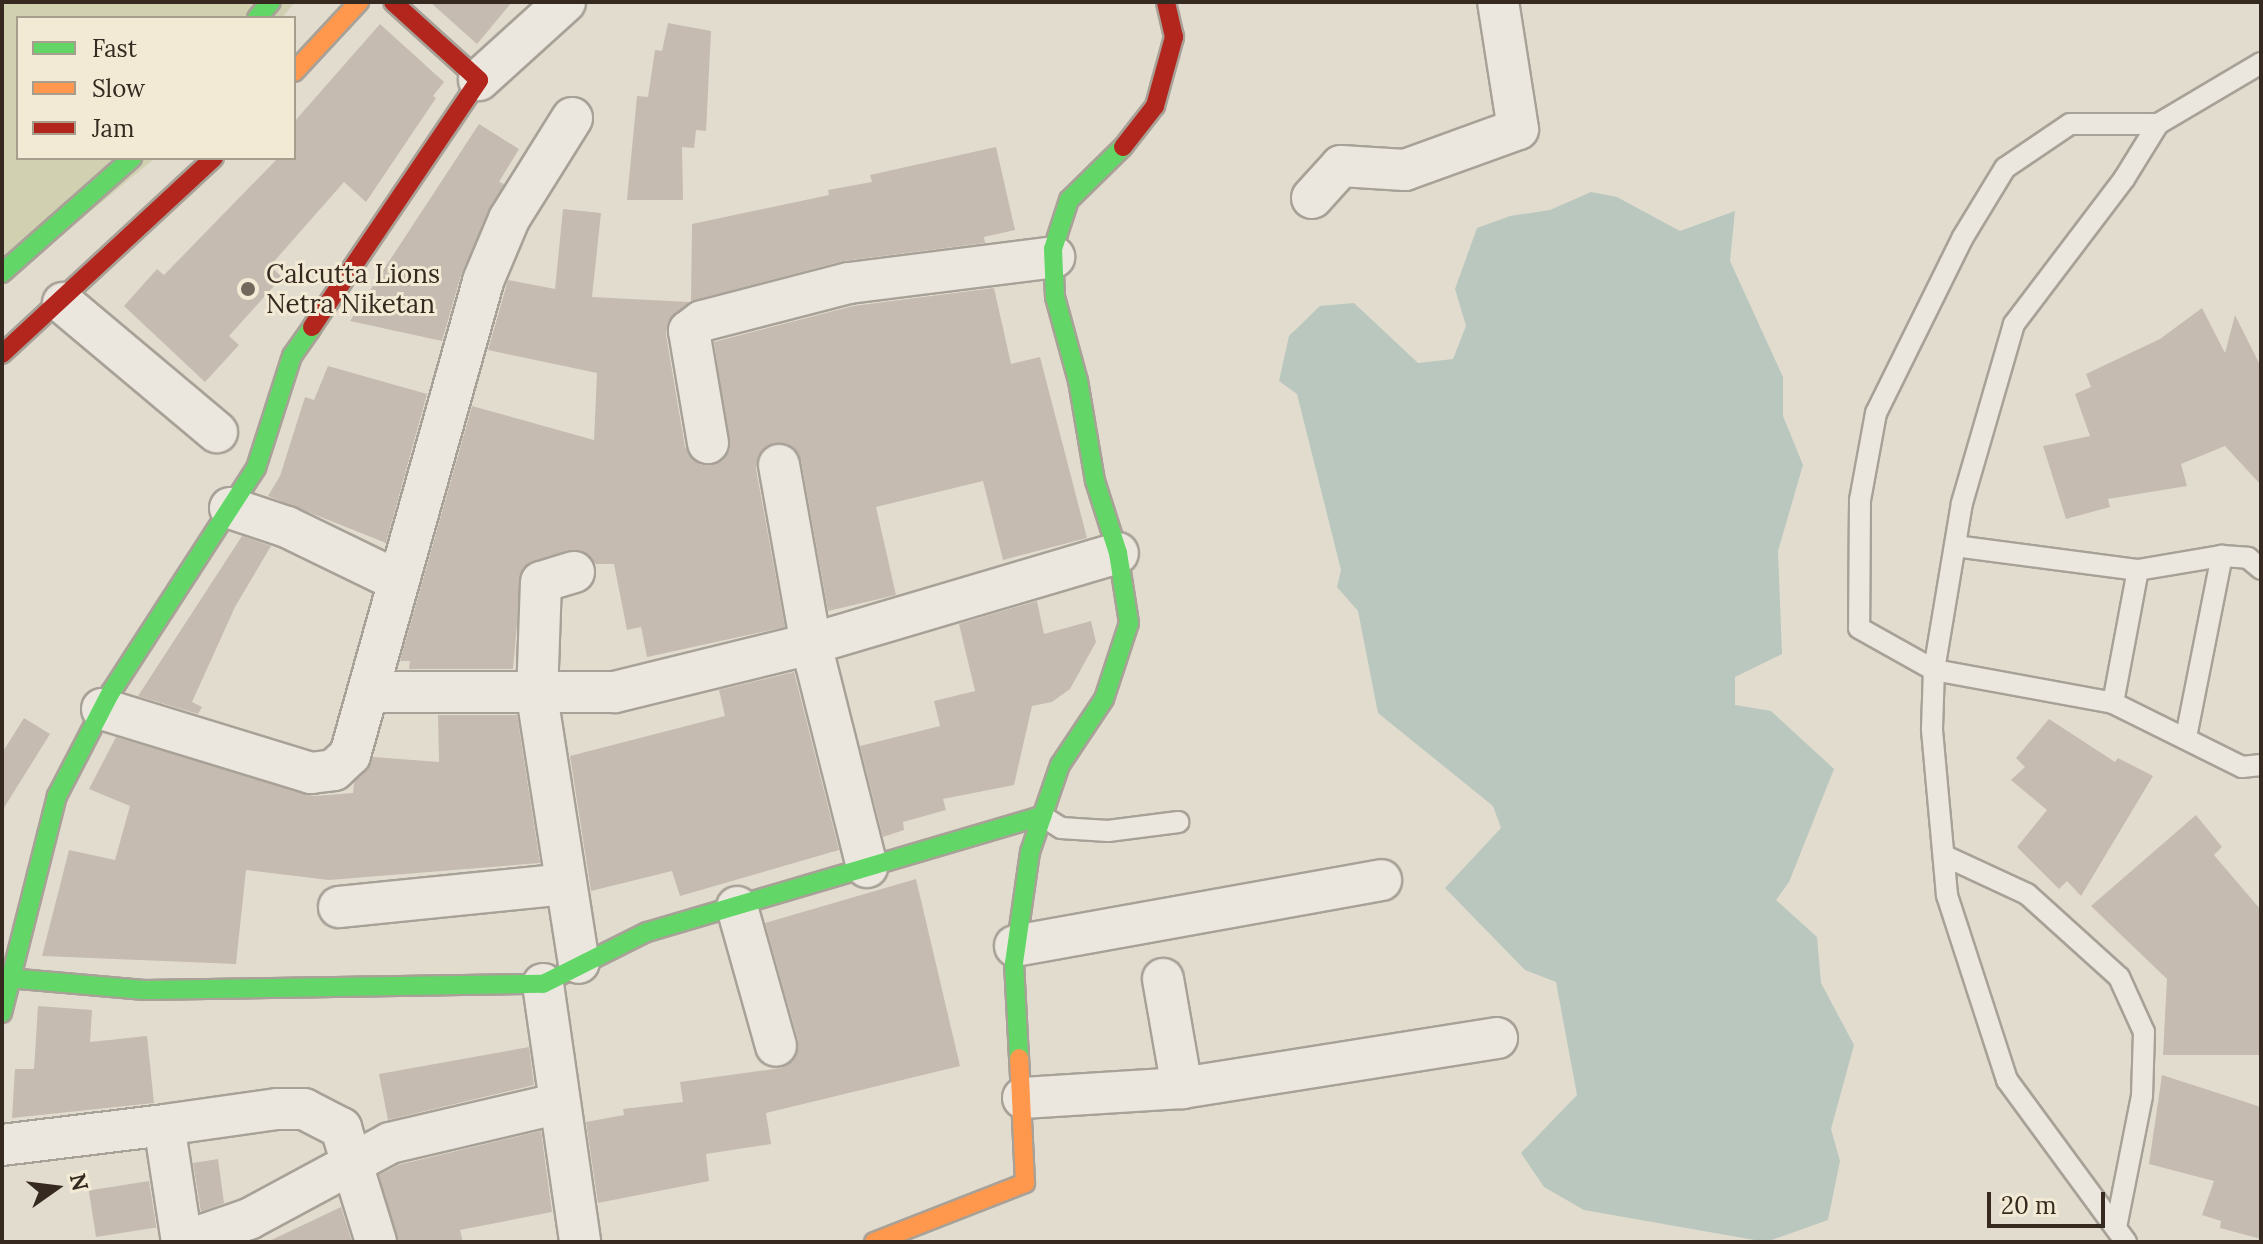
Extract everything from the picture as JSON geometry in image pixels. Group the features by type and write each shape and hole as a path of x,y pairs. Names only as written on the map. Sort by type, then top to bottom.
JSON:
{"street":[{"path":"296,70 359,2"},
{"path":"393,2 479,80"},
{"path":"2,1013 8,978 57,796 102,709 256,468 292,356 479,80 565,2"},
{"path":"874,1242 1025,1183 1015,946 1030,852 1060,765 1104,699 1129,623 1118,553 1095,481 1078,381 1055,297 1054,257 1069,200 1117,155 1155,106 1174,37 1166,2"},
{"path":"1312,198 1341,166 1405,170 1518,129 1498,2"},
{"path":"102,709 311,773 334,770 350,755 371,692 398,581 483,281 509,219 572,118"},
{"path":"2,273 130,160"},
{"path":"2,354 63,303 212,160"},
{"path":"708,443 689,331 702,321 849,283 1054,257"},
{"path":"63,303 217,432"},
{"path":"779,465 811,644 867,867"},
{"path":"230,508 287,527 398,581"},
{"path":"371,692 537,696 615,692 811,644 1118,553"},
{"path":"574,572 541,582 537,696 579,963"},
{"path":"8,978 144,990 543,984 579,963 647,932 1042,816"},
{"path":"1015,946 1381,880"},
{"path":"339,907 565,884"},
{"path":"737,907 776,1046"},
{"path":"1163,979 1182,1088"},
{"path":"543,984 556,1104 580,1242"},
{"path":"1023,1098 1182,1088 1497,1038"},
{"path":"164,1125 183,1242 249,1219 353,1158 390,1143 556,1104"},
{"path":"2,1145 304,1109 341,1128 353,1158 376,1242"}],"lane":[{"path":"2121,1235 2007,1080 1947,895 1932,729 1934,670 1962,503 2014,324 2124,179 2158,124 2261,63"},
{"path":"2158,124 2070,124 2005,168 1963,237 1876,413 1860,500 1859,628 1934,670 2113,703 2242,767 2261,765"},
{"path":"1955,546 2138,570 2222,556 2248,558 2261,569"},
{"path":"2186,737 2222,556"},
{"path":"2113,703 2138,570"},
{"path":"1042,816 1061,828 1108,831 1178,822"},
{"path":"1945,856 2027,894 2119,977 2144,1032 2142,1096 2121,1235"}],"green space":[{"path":"2,2 295,2 284,16 16,16 16,160 153,160 2,285"}],"shaded area":[{"path":"1591,192 1617,197 1680,231 1735,211 1730,261 1783,377 1783,416 1803,465 1778,551 1782,654 1735,677 1735,705 1771,711 1834,769 1789,882 1776,900 1817,937 1821,983 1854,1045 1831,1129 1840,1161 1828,1220 1766,1242 1584,1210 1544,1187 1521,1153 1577,1095 1556,982 1525,970 1445,888 1501,828 1493,806 1378,713 1358,611 1337,587 1341,570 1297,394 1279,381 1289,336 1320,306 1354,303 1418,363 1453,359 1466,326 1455,289 1477,228 1510,216 1550,210"}],"building":[{"path":"430,2 512,2 477,44"},
{"path":"668,23 711,31 706,131 696,130 694,148 682,147 683,200 627,200 637,96 648,97 655,50 662,51"},
{"path":"380,24 444,82 366,202 344,182 270,266 282,277 229,336 239,345 205,382 124,306 157,269 164,275 276,160 296,160 296,120"},
{"path":"479,124 519,149 499,182 504,184 462,272 442,341 350,321"},
{"path":"996,147 1015,230 984,237 985,243 843,261 691,301 692,224 829,195 828,190 872,182 870,175"},
{"path":"563,209 601,213 592,297 689,302 668,322 666,335 685,447 701,465 722,461 730,450 714,342 853,306 994,288 1011,364 1040,357 1087,538 1003,560 983,481 876,507 896,595 828,611 801,460 788,444 774,443 758,456 756,469 785,627 647,657 641,627 627,630 614,564 596,564 580,550 568,550 522,569 513,669 409,669 410,661 400,661 472,406 594,440 597,373 488,350 508,280 555,289"},
{"path":"2202,308 2225,353 2235,315 2261,367 2261,485 2225,446 2181,464 2187,486 2108,499 2110,507 2066,519 2043,446 2090,436 2075,394 2091,387 2086,374 2160,339"},
{"path":"328,366 427,394 386,543 268,496 280,476 305,397 314,400"},
{"path":"242,536 271,546 235,607 192,702 202,707 198,714 138,696"},
{"path":"1037,601 1044,634 1091,621 1096,642 1070,689 1052,702 1032,706 1014,785 943,799 946,810 903,822 904,830 883,837 860,746 940,726 934,701 975,691 959,624"},
{"path":"794,672 839,850 680,896 672,871 591,891 570,756 725,716 719,690"},
{"path":"438,715 517,715 540,863 329,880 246,870 236,964 42,956 69,850 115,860 130,806 89,789 116,737 314,796 353,793 354,783 373,757 439,762"},
{"path":"24,718 50,734 2,811 2,753"},
{"path":"2049,719 2115,762 2118,758 2153,776 2081,896 2067,881 2059,889 2017,847 2047,810 2011,780 2025,767 2016,758"},
{"path":"2196,815 2222,847 2214,855 2261,910 2261,1055 2163,1055 2167,979 2091,906"},
{"path":"916,879 960,1066 766,1113 771,1144 706,1154 709,1181 598,1203 586,1122 624,1115 623,1109 683,1102 680,1082 781,1068 793,1061 798,1040 765,923"},
{"path":"38,1006 92,1010 90,1042 147,1036 154,1103 12,1118 15,1069 34,1069"},
{"path":"529,1047 534,1085 388,1120 379,1074"},
{"path":"2162,1075 2261,1107 2261,1239 2220,1228 2221,1221 2202,1215 2214,1181 2149,1164"},
{"path":"541,1131 552,1212 460,1230 463,1242 398,1242 379,1175 398,1165"},
{"path":"218,1159 224,1203 201,1212 193,1163"},
{"path":"149,1181 156,1227 96,1237 89,1191"},
{"path":"341,1207 352,1242 267,1242"}],"traffic: fast":[{"path":"259,16 271,2"},
{"path":"1019,1058 1014,963 1030,852 1060,765 1104,699 1129,623 1118,553 1095,481 1078,381 1055,297 1053,249 1069,200 1123,147"},
{"path":"2,273 130,160"},
{"path":"2,1013 57,796 111,692 256,468 292,356 312,327"},
{"path":"8,978 144,990 543,984 647,932 1042,816"}],"traffic: slow":[{"path":"296,70 359,2"},
{"path":"874,1242 1025,1183 1019,1058"}],"traffic: jam":[{"path":"312,327 479,80 393,2"},
{"path":"1123,147 1155,106 1174,37 1166,2"},
{"path":"2,354 212,160"}],"place":[{"name":"Calcutta Lions Netra Niketan","path":"248,289"}]}
